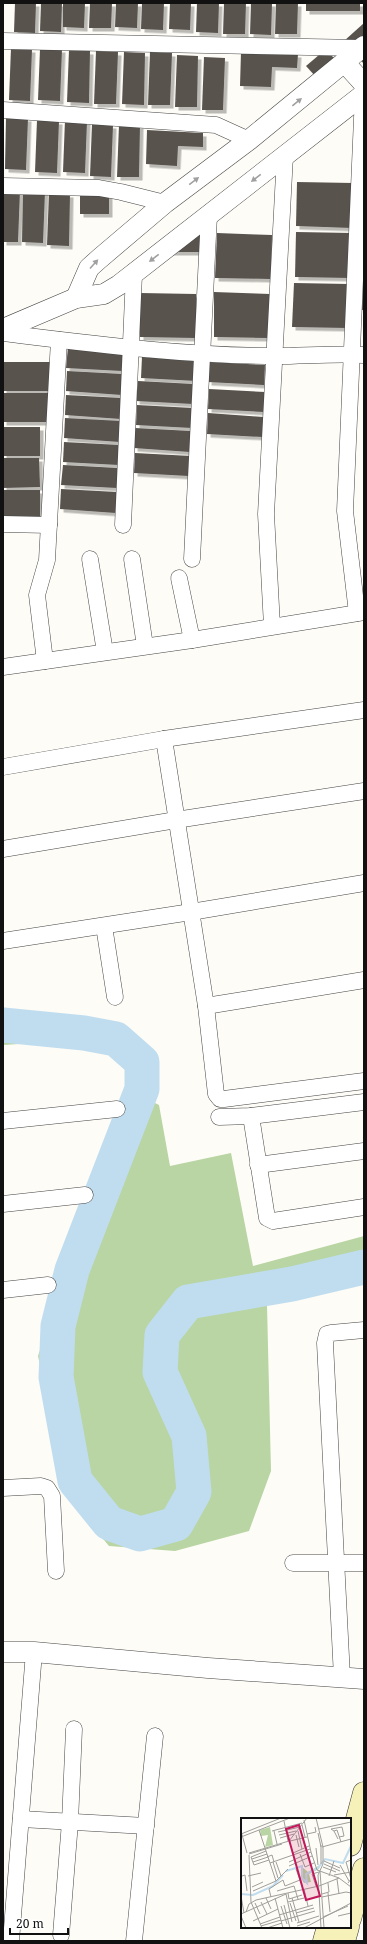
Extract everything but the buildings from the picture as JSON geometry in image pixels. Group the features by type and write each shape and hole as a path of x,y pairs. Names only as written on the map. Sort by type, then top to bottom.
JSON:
{"main road":[{"path":"351,1841 364,1793"},
{"path":"351,1915 364,1869"},
{"path":"324,1941 328,1928"},
{"path":"344,1941 348,1928"}],"street":[{"path":"3,41 363,47"},
{"path":"76,298 90,268 98,259 165,203 249,140 363,47"},
{"path":"3,667 192,640 361,612 345,515 357,354 364,91 345,63"},
{"path":"3,329 76,298 104,294 119,285 364,91"},
{"path":"3,110 216,125 249,140"},
{"path":"272,626 266,514 276,356 285,155"},
{"path":"3,186 99,188 165,203"},
{"path":"192,559 209,215"},
{"path":"123,525 134,274"},
{"path":"3,333 59,340 202,353 276,356 357,354"},
{"path":"45,661 37,595 47,560 59,340"},
{"path":"3,524 49,525"},
{"path":"90,559 105,652"},
{"path":"132,559 145,646"},
{"path":"180,578 192,640"},
{"path":"3,767 164,739 364,710"},
{"path":"164,739 206,1006 216,1094 220,1099 364,1081"},
{"path":"3,849 364,791"},
{"path":"3,941 104,926 364,883"},
{"path":"104,926 115,997"},
{"path":"206,1006 364,980"},
{"path":"219,1117 251,1116 364,1103"},
{"path":"3,1121 117,1109"},
{"path":"251,1116 265,1216 269,1221 364,1207"},
{"path":"258,1165 364,1151"},
{"path":"3,1204 85,1195"},
{"path":"3,1290 48,1285"},
{"path":"342,1678 324,1343 327,1334 364,1330"},
{"path":"3,1488 41,1486 50,1491 52,1496 56,1571"},
{"path":"293,1563 364,1563"},
{"path":"3,1652 34,1652 208,1668 364,1679"},
{"path":"11,1941 34,1652"},
{"path":"61,1935 70,1822 74,1730"},
{"path":"134,1941 155,1736"},
{"path":"21,1819 146,1826"}],"green space":[{"path":"3,1018 96,1018 66,1041 3,1045"},
{"path":"129,1090 159,1105 170,1166 231,1153 253,1266 364,1236 364,1281 267,1305 271,1471 249,1531 175,1551 109,1546 74,1504 52,1421 38,1356 110,1140"}],"waterway":[{"path":"3,1025 84,1033 116,1039 142,1062 142,1089 72,1270 58,1326 56,1377 75,1481 109,1523 140,1534 176,1524 194,1492 189,1436 160,1372 162,1335 188,1302 292,1284 364,1267"}]}
